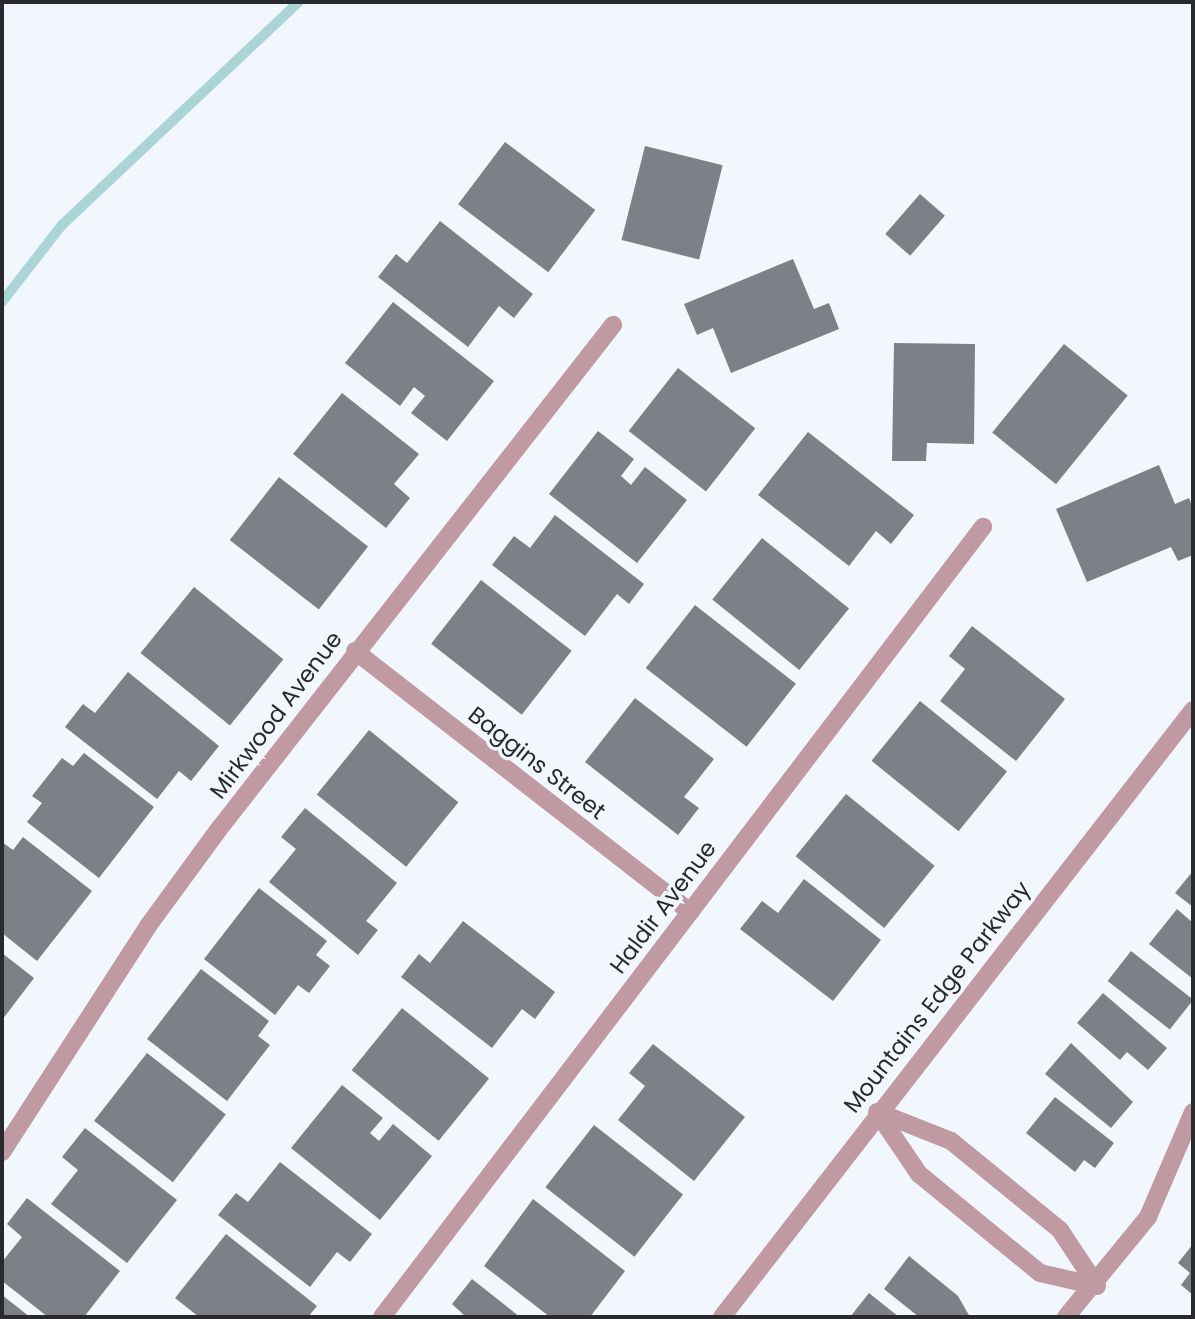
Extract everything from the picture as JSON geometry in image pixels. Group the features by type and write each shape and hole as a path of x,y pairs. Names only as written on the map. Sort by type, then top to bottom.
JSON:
{"street":[{"name":"Mirkwood Avenue","path":"2,1152 148,926 355,651 613,325"},
{"name":"Haldir Avenue","path":"382,1317 983,527"},
{"name":"Baggins Street","path":"355,651 690,912"},
{"name":"Mountains Edge Parkway","path":"722,1317 877,1112 1193,710"},
{"path":"877,1112 951,1141 1060,1230 1097,1286"},
{"path":"877,1112 919,1174 1040,1273 1097,1286"},
{"path":"1066,1317 1097,1286 1149,1217 1193,1112"}],"building":[{"path":"505,142 595,210 548,272 458,204"},
{"path":"645,146 723,165 699,259 622,240"},
{"path":"920,194 945,216 910,256 885,234"},
{"path":"440,221 533,294 514,318 499,306 468,347 378,277 396,254 407,263"},
{"path":"793,259 814,309 829,303 839,329 731,373 713,328 697,335 684,304"},
{"path":"393,302 494,381 447,441 411,413 425,396 414,387 400,406 345,363"},
{"path":"894,343 975,344 974,444 927,443 926,461 892,461"},
{"path":"1064,344 1128,396 1056,484 992,433"},
{"path":"678,368 755,428 706,491 629,431"},
{"path":"342,393 419,454 394,484 410,498 386,528 293,454"},
{"path":"598,431 634,459 621,476 631,485 645,467 687,500 637,563 549,494"},
{"path":"808,432 914,515 891,544 876,531 849,566 758,495"},
{"path":"1159,465 1175,504 1189,498 1193,508 1193,555 1178,561 1171,547 1087,582 1056,509"},
{"path":"279,477 368,547 319,610 230,540"},
{"path":"555,515 644,584 629,604 617,594 585,636 492,565 514,536 530,548"},
{"path":"762,538 849,608 799,670 712,599"},
{"path":"481,580 572,651 522,715 431,644"},
{"path":"194,587 283,659 230,725 141,653"},
{"path":"695,605 796,684 747,747 646,668"},
{"path":"972,626 1065,699 1016,761 940,701 965,669 949,656"},
{"path":"128,672 219,746 191,781 179,771 157,799 65,727 83,704 95,713"},
{"path":"635,698 714,759 684,797 699,808 678,835 585,762"},
{"path":"920,701 1007,771 959,831 872,761"},
{"path":"369,730 458,802 406,867 317,795"},
{"path":"84,753 154,807 99,878 27,822 42,803 32,796 62,758 73,766"},
{"path":"846,794 935,866 884,928 796,856"},
{"path":"305,808 397,883 366,921 378,930 358,955 269,882 296,849 281,837"},
{"path":"23,837 92,891 37,961 2,933 2,842 13,850"},
{"path":"1193,871 1193,907 1175,893"},
{"path":"804,879 881,940 833,1001 740,929 762,901 778,913"},
{"path":"259,888 327,941 316,955 330,966 309,993 298,985 275,1015 204,959"},
{"path":"1177,909 1193,923 1193,979 1149,944"},
{"path":"463,921 555,992 535,1019 522,1009 492,1048 401,977 419,954 430,963"},
{"path":"1131,951 1193,999 1170,1030 1108,981"},
{"path":"2,953 34,978 2,1020"},
{"path":"201,969 269,1021 258,1036 270,1045 227,1101 147,1039"},
{"path":"1103,993 1167,1048 1148,1070 1127,1052 1120,1060 1077,1023"},
{"path":"402,1008 489,1078 439,1141 352,1070"},
{"path":"1071,1043 1133,1102 1111,1128 1045,1074"},
{"path":"653,1044 745,1117 694,1181 618,1120 645,1086 629,1073"},
{"path":"147,1053 226,1115 173,1182 94,1121"},
{"path":"342,1085 383,1118 370,1133 379,1141 393,1124 432,1156 380,1220 291,1148"},
{"path":"1055,1097 1114,1143 1095,1168 1084,1160 1075,1172 1026,1133"},
{"path":"594,1125 683,1195 634,1257 545,1187"},
{"path":"85,1128 177,1200 127,1263 51,1204 78,1170 62,1157"},
{"path":"280,1162 372,1234 350,1262 337,1252 310,1287 218,1215 236,1193 248,1202"},
{"path":"27,1198 120,1271 84,1317 48,1317 2,1281 2,1262 22,1237 7,1224"},
{"path":"533,1199 625,1271 590,1317 550,1317 484,1266"},
{"path":"226,1234 317,1306 308,1317 199,1317 175,1298"},
{"path":"1193,1244 1193,1295 1181,1285 1190,1273 1178,1263"},
{"path":"909,1256 958,1296 970,1317 919,1317 884,1289"},
{"path":"472,1279 520,1317 466,1317 452,1304"},
{"path":"869,1293 899,1317 850,1317"},
{"path":"2,1295 30,1317 2,1317"}],"waterway":[{"path":"2,302 62,225 299,2"}]}
